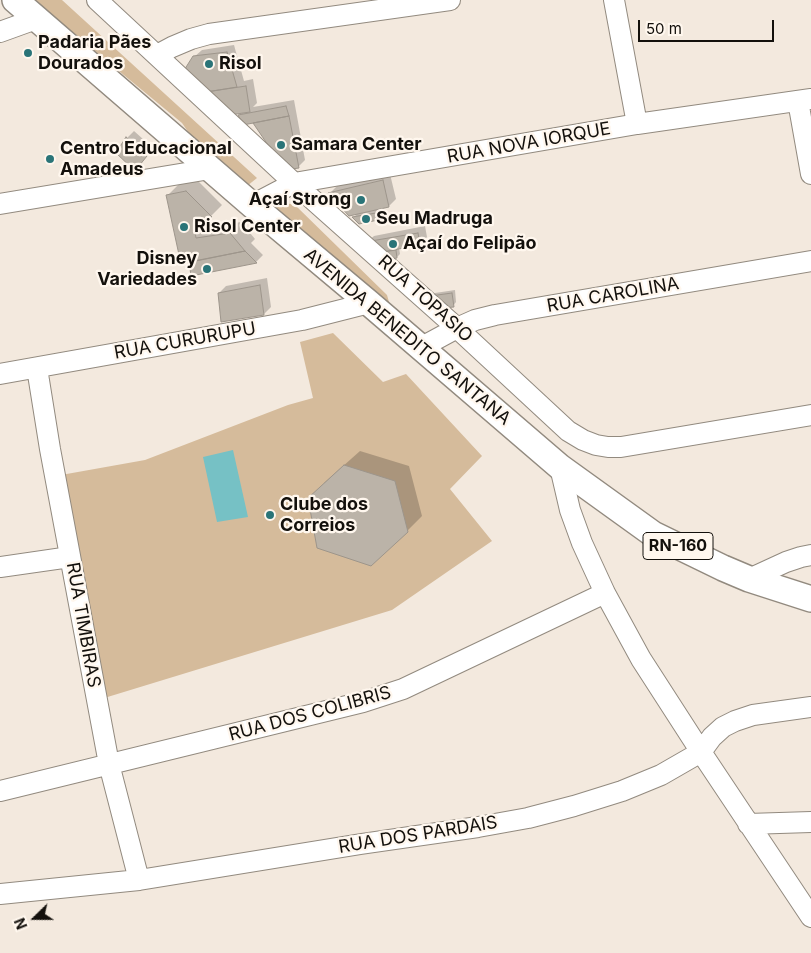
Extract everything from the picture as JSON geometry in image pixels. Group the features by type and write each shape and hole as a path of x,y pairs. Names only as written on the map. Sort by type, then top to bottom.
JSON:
{"main road":[{"name":"AVENIDA BENEDITO SANTANA","path":"15,0 560,467 653,534 749,579 811,599"}],"street":[{"name":"RUA TOPASIO","path":"96,0 294,183 457,328 568,431 583,440 596,445 621,447 811,415"},
{"path":"156,55 184,42 209,34 450,0"},
{"path":"614,0 637,124"},
{"path":"0,32 36,19"},
{"path":"804,100 811,174"},
{"name":"RUA NOVA IORQUE","path":"252,205 294,183 637,124 804,100"},
{"path":"0,204 210,168"},
{"name":"RUA CAROLINA","path":"420,348 457,328 495,314 811,261"},
{"name":"RUA CURURUPU","path":"0,374 302,320 369,303"},
{"name":"RUA TIMBIRAS","path":"37,368 50,449 109,764 139,880"},
{"path":"560,467 570,510 582,543 605,593 642,659 700,752 811,917"},
{"path":"749,579 801,556 811,555"},
{"path":"0,567 70,557"},
{"name":"RUA DOS COLIBRIS","path":"0,791 363,702 403,689 605,593"},
{"name":"RUA DOS PARDAIS","path":"0,894 139,880 528,818 622,791 661,775 700,752 723,727 735,721 754,715 811,707"},
{"path":"748,824 811,822"}],"shaded area":[{"path":"24,0 62,0 257,178 247,186 208,161 182,123 102,57 64,35"},
{"path":"281,202 295,205 387,295 389,302 386,308 271,214 274,205"},
{"name":"Clube dos Correios","path":"333,333 383,382 406,374 482,456 450,489 492,541 392,610 101,699 61,475 145,460 288,405 313,398 300,342"}],"water":[{"path":"233,450 248,517 217,522 203,457"}],"building":[{"name":"Risol","path":"227,52 237,87 206,92 183,72 193,56"},
{"path":"246,86 250,112 230,115 206,92"},
{"path":"286,106 289,116 243,125 238,115"},
{"name":"Samara Center","path":"289,116 299,168 285,170 253,123"},
{"path":"126,137 147,156 135,171 116,153"},
{"name":"Açaí Strong","path":"383,180 389,207 349,216 328,193"},
{"name":"Risol Center","path":"186,191 212,217 193,220 196,238 230,233 245,251 181,264 166,195"},
{"name":"Seu Madruga","path":"376,213 378,220 359,224 352,217"},
{"name":"Açaí do Felipão","path":"418,233 420,245 377,253 365,242"},
{"path":"396,250 397,258 386,260 377,253"},
{"name":"Disney Variedades","path":"245,251 257,263 191,276 189,262"},
{"path":"260,285 264,315 221,322 218,293"},
{"path":"452,293 454,307 441,308 430,296"},
{"path":"344,465 395,481 408,532 371,566 317,548 308,498"}],"place":[{"name":"Padaria Pães Dourados","path":"28,53"},
{"name":"Risol","path":"209,64"},
{"name":"Samara Center","path":"281,145"},
{"name":"Centro Educacional Amadeus","path":"50,159"},
{"name":"Açaí Strong","path":"361,200"},
{"name":"Seu Madruga","path":"366,219"},
{"name":"Risol Center","path":"184,227"},
{"name":"Açaí do Felipão","path":"393,244"},
{"name":"Disney Variedades","path":"207,269"},
{"name":"Clube dos Correios","path":"270,515"}]}
